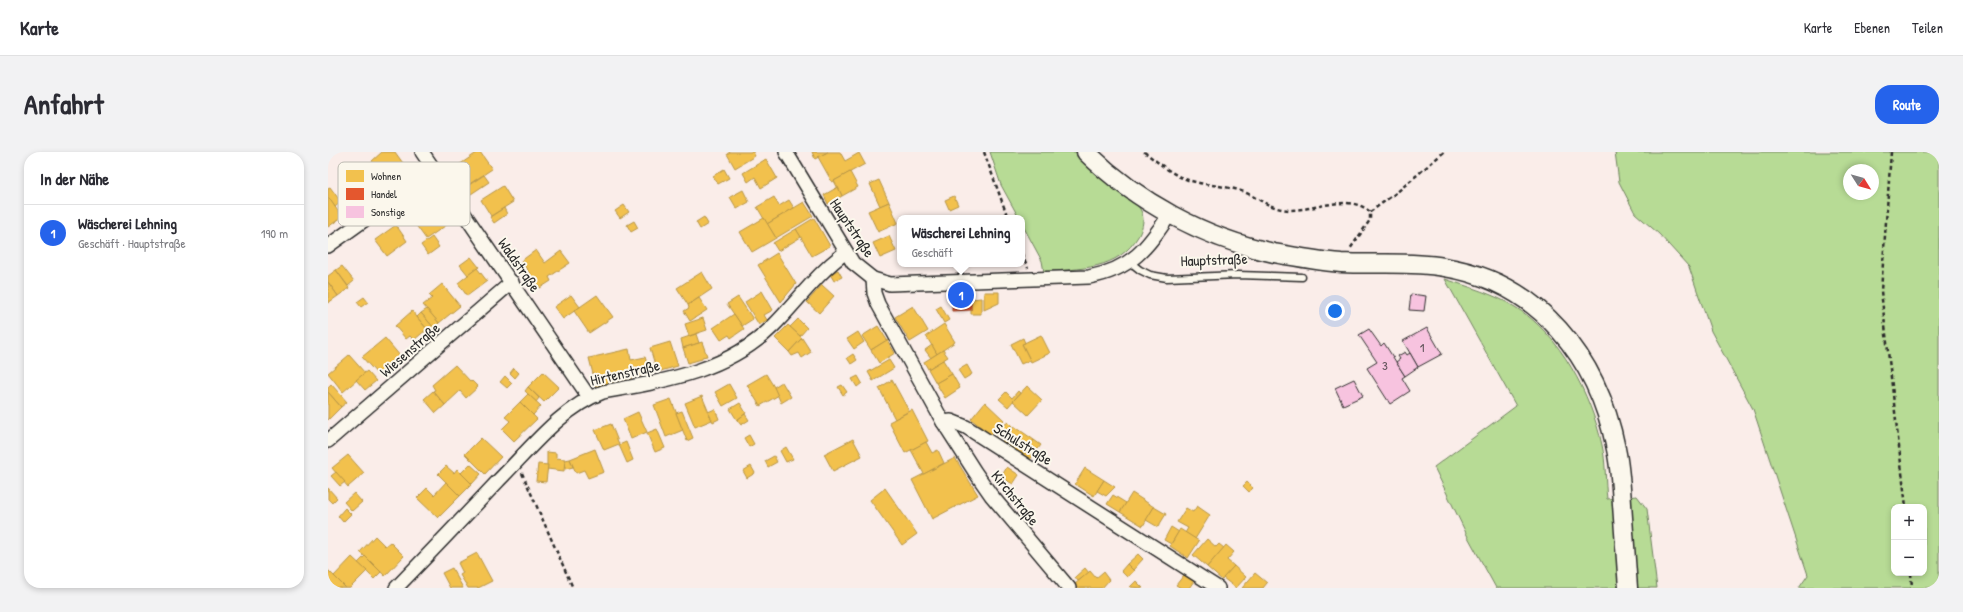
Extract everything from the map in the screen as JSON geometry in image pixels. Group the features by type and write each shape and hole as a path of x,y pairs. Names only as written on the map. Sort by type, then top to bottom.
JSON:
{"main road":[{"path":"1086,152 1130,188 1170,214 1225,239 1254,248 1339,263 1409,263 1444,267 1474,273 1494,281 1526,299 1557,325 1570,342 1596,387 1606,413 1616,449 1628,588"}],"street":[{"name":"Waldstraße","path":"422,152 429,162"},
{"name":"Hauptstraße","path":"786,152 853,263 873,279 890,284 1090,277 1104,274 1130,262 1149,244 1170,214"},
{"name":"Waldstraße","path":"470,222 589,398"},
{"path":"328,246 356,226"},
{"name":"Hirtenstraße","path":"396,588 517,462 563,417 589,398 603,392 697,372 737,355 754,344 773,326 822,272 846,252"},
{"path":"873,279 874,293 878,304 943,422"},
{"name":"Wiesenstraße","path":"328,441 512,282"},
{"name":"Schulstraße","path":"943,422 951,421 966,427 1218,588"},
{"name":"Kirchstraße","path":"943,422 991,495 1066,587"}],"lane":[{"name":"Hauptstraße","path":"1130,262 1140,270 1150,275 1167,278 1238,275 1302,277"}],"path":[{"path":"984,152 1007,215"},
{"path":"1144,152 1186,180 1232,188 1280,209 1312,209 1339,202 1359,205 1370,212"},
{"path":"1370,212 1396,193 1444,152"},
{"path":"1891,152 1881,291 1906,504"},
{"path":"1339,263 1364,230 1370,220 1370,212"},
{"path":"517,462 573,588"},
{"path":"1911,576 1912,588"}],"green space":[{"path":"990,152 1076,152 1109,183 1137,204 1142,212 1142,229 1130,247 1109,261 1097,266 1044,272 1042,261 1025,230 1025,215 1017,215 1001,185"},
{"path":"1615,152 1939,152 1939,588 1799,588 1808,575 1753,409 1711,331 1689,267 1659,234 1635,213 1619,182"},
{"path":"1445,279 1507,302 1531,319 1546,333 1559,349 1582,386 1597,426 1605,465 1607,499 1637,496 1647,509 1657,588 1496,588 1468,537 1434,467 1516,406"}],"building: Wohnen":[{"path":"382,152 395,152 402,162 373,162"},
{"path":"480,152 492,169 470,184 470,162 463,162"},
{"path":"730,152 753,152 755,156 735,168 727,154"},
{"path":"812,152 828,152 815,159"},
{"path":"828,152 840,152 845,161 859,153 865,164 832,182 818,157"},
{"path":"766,159 777,178 761,188 755,177 748,182 743,173"},
{"path":"724,169 729,178 718,184 713,176"},
{"path":"850,172 858,187 842,196 834,181"},
{"path":"484,175 489,182 471,194 470,184"},
{"path":"879,180 889,202 880,206 870,184"},
{"path":"503,186 513,202 491,216 481,200"},
{"path":"330,187 338,198 338,204 335,207 328,198 328,188"},
{"path":"838,187 842,196 828,204 824,195"},
{"path":"743,190 749,202 737,209 730,197"},
{"path":"954,196 958,205 949,209 945,200"},
{"path":"774,197 779,206 789,200 794,208 767,224 757,207"},
{"path":"329,198 338,211 338,220 328,227"},
{"path":"804,202 813,216 776,238 767,224"},
{"path":"889,202 897,223 878,232 868,211"},
{"path":"624,205 629,212 620,218 615,211"},
{"path":"504,208 507,214 494,223 490,217"},
{"path":"704,217 708,224 700,229 696,222"},
{"path":"764,218 776,238 752,252 740,232"},
{"path":"814,218 830,246 812,256 796,229"},
{"path":"634,221 638,228 631,232 627,225"},
{"path":"397,226 407,241 387,256 375,240"},
{"path":"417,226 445,226 426,239"},
{"path":"796,229 801,237 778,251 773,243"},
{"path":"889,236 896,251 880,258 873,243"},
{"path":"432,237 439,247 428,255 421,245"},
{"path":"536,250 545,263 561,251 570,263 549,277 551,281 540,288 521,261"},
{"path":"777,253 796,284 781,302 758,265"},
{"path":"471,257 479,267 468,275 460,265"},
{"path":"342,266 354,281 348,286 336,270"},
{"path":"477,268 487,281 467,296 458,283"},
{"path":"336,270 349,288 338,296 328,282 328,276"},
{"path":"838,270 842,277 834,281 830,274"},
{"path":"702,272 712,289 688,305 677,288"},
{"path":"328,282 338,296 328,303"},
{"path":"442,284 460,306 439,323 423,305 432,298 429,295"},
{"path":"822,285 834,296 819,313 807,302"},
{"path":"762,291 773,310 764,315 767,320 759,325 745,302"},
{"path":"984,292 999,292 999,303 984,310"},
{"path":"571,295 580,307 563,319 554,307"},
{"path":"597,295 613,317 589,333 574,311"},
{"path":"364,297 368,302 361,307 357,302"},
{"path":"738,297 753,319 742,326 727,304"},
{"path":"699,298 707,310 690,321 684,311 689,308 688,305"},
{"path":"981,298 981,314 971,314 971,299"},
{"path":"913,306 928,331 910,342 895,317"},
{"path":"941,306 949,320 944,323 936,309"},
{"path":"427,309 439,323 434,328 421,313"},
{"path":"412,311 427,329 414,340 410,336 406,339 395,326"},
{"path":"421,313 434,328 426,334 424,332 427,329 417,317"},
{"path":"734,314 744,329 731,338 729,335 721,340 713,328"},
{"path":"703,318 707,330 689,336 685,324"},
{"path":"798,319 807,328 800,336 790,327"},
{"path":"944,324 955,342 937,354 926,336"},
{"path":"788,325 802,338 789,352 775,338"},
{"path":"878,326 887,340 871,350 862,336"},
{"path":"858,332 864,342 854,349 847,339"},
{"path":"696,334 699,343 683,348 681,339"},
{"path":"1041,335 1050,353 1031,362 1022,344"},
{"path":"385,338 401,357 379,376 362,357"},
{"path":"802,338 811,352 802,358 799,353 792,356 789,352"},
{"path":"1023,338 1025,343 1022,344 1030,360 1021,364 1011,344"},
{"path":"887,340 895,353 879,363 871,350"},
{"path":"670,342 678,366 657,372 650,348"},
{"path":"702,342 707,356 688,363 683,348"},
{"path":"932,345 937,354 931,358 925,350"},
{"path":"629,349 631,360 645,357 647,363 649,363 651,373 596,386 589,358"},
{"path":"943,350 948,357 928,369 924,362"},
{"path":"853,354 857,360 851,364 847,358"},
{"path":"349,355 365,373 343,392 328,373"},
{"path":"889,360 894,368 873,381 868,372"},
{"path":"943,360 952,374 936,383 928,369"},
{"path":"455,365 471,382 472,381 478,387 466,398 460,391 445,405 433,391 435,390 432,385"},
{"path":"967,365 972,374 964,379 958,370"},
{"path":"514,368 519,373 515,378 510,373"},
{"path":"367,371 376,381 365,390 356,380"},
{"path":"543,372 559,387 544,402 528,387"},
{"path":"766,374 779,395 760,406 747,385"},
{"path":"952,374 960,388 945,398 936,383"},
{"path":"505,376 512,383 507,388 500,382"},
{"path":"858,376 862,383 857,387 852,379"},
{"path":"892,380 909,411 895,419 879,388"},
{"path":"782,382 791,397 781,403 774,387"},
{"path":"331,384 347,402 341,407 328,392 328,387"},
{"path":"729,384 737,398 723,406 715,392"},
{"path":"842,385 847,392 843,395 838,387"},
{"path":"1027,386 1042,400 1028,415 1013,401"},
{"path":"528,387 539,398 536,402 525,391"},
{"path":"433,391 445,405 436,413 424,399"},
{"path":"1018,391 1020,393 1008,407 999,399 1006,392 1012,398"},
{"path":"328,392 341,407 328,420"},
{"path":"528,394 541,406 533,415 520,402"},
{"path":"702,396 712,420 695,427 685,403"},
{"path":"671,399 683,430 666,437 654,405"},
{"path":"520,402 537,419 514,441 502,429 510,421 505,417"},
{"path":"985,402 1004,420 991,435 971,419"},
{"path":"740,403 746,413 737,420 730,409"},
{"path":"715,409 719,419 713,422 708,412"},
{"path":"912,410 928,441 905,453 889,422"},
{"path":"682,411 693,438 687,441 676,413"},
{"path":"638,412 647,432 631,439 623,419"},
{"path":"745,414 749,420 741,425 737,420"},
{"path":"1008,422 1012,426 998,437 994,433"},
{"path":"611,424 619,444 604,450 595,430"},
{"path":"1014,426 1034,440 1022,456 1002,441"},
{"path":"657,429 665,448 655,452 647,433"},
{"path":"749,435 754,444 749,447 744,438"},
{"path":"481,438 501,457 485,474 465,454"},
{"path":"853,439 862,456 833,471 824,454"},
{"path":"1034,440 1041,445 1029,461 1022,456"},
{"path":"626,442 633,460 627,463 619,445"},
{"path":"926,442 932,453 938,450 944,463 924,474 911,450"},
{"path":"786,447 793,459 786,462 780,451"},
{"path":"595,449 604,472 588,478 584,470 576,473 570,459"},
{"path":"547,452 556,453 556,458 565,459 564,471 547,469"},
{"path":"348,455 364,473 348,487 332,468"},
{"path":"774,456 777,462 768,467 765,461"},
{"path":"955,458 978,495 932,519 912,480"},
{"path":"570,459 573,467 565,469 565,460"},
{"path":"470,464 481,474 472,484 461,473"},
{"path":"538,464 548,465 546,482 536,481"},
{"path":"446,466 454,473 457,469 472,484 460,496 438,474"},
{"path":"751,466 755,473 747,478 743,471"},
{"path":"1007,467 1019,475 1013,484 1001,477"},
{"path":"1085,468 1104,480 1094,496 1075,484"},
{"path":"336,472 345,482 340,486 331,476"},
{"path":"1104,480 1115,487 1106,496 1097,491"},
{"path":"446,482 460,496 438,518 417,498 427,488 434,495"},
{"path":"1247,482 1253,488 1249,492 1243,486"},
{"path":"328,488 337,498 332,503 328,499"},
{"path":"885,488 917,534 902,545 870,500"},
{"path":"354,493 362,502 352,511 344,502"},
{"path":"1132,493 1154,507 1143,526 1120,512"},
{"path":"1113,495 1126,503 1120,512 1107,504"},
{"path":"1197,506 1210,515 1195,539 1185,533 1188,528 1177,522 1186,508 1193,512"},
{"path":"1154,507 1166,514 1158,527 1146,520"},
{"path":"345,508 351,514 343,522 338,516"},
{"path":"1171,527 1179,532 1171,544 1164,540"},
{"path":"1180,529 1199,541 1188,558 1170,546"},
{"path":"375,536 385,546 390,542 404,556 385,576 360,552"},
{"path":"1207,539 1216,547 1219,544 1224,548 1207,567 1193,555"},
{"path":"1226,545 1234,552 1227,560 1234,566 1222,580 1207,567"},
{"path":"477,553 492,581 478,588 468,588 460,575 463,573 458,563"},
{"path":"1138,554 1143,559 1133,570 1127,564"},
{"path":"365,556 381,572 374,579 358,563"},
{"path":"352,557 367,571 350,588 346,588 334,576"},
{"path":"1127,564 1134,571 1127,577 1121,571"},
{"path":"1234,566 1246,577 1236,588 1223,578"},
{"path":"452,568 463,588 450,588 442,573"},
{"path":"1085,568 1089,573 1078,581 1075,577"},
{"path":"328,570 346,588 328,588"},
{"path":"1090,571 1096,578 1103,572 1109,580 1102,588 1076,588 1074,585"},
{"path":"1255,573 1267,583 1263,588 1242,588"},
{"path":"1184,575 1194,581 1189,588 1181,588 1176,585"},
{"path":"1136,581 1143,588 1130,587"}],"building: Handel":[{"path":"952,292 971,292 971,310 952,311"}],"building: Sonstige":[{"path":"1411,294 1426,296 1424,311 1409,310"},
{"path":"1427,328 1442,354 1418,367 1403,341"},
{"path":"1369,329 1381,346 1384,343 1405,376 1402,378 1410,391 1390,404 1367,368 1377,362 1359,335"},
{"path":"1405,352 1407,355 1410,353 1418,367 1405,376 1396,362 1400,359 1398,356"},
{"path":"1354,379 1363,396 1343,405 1335,388"}],"place":[{"name":"Wäscherei Lehning","path":"961,295"}]}
